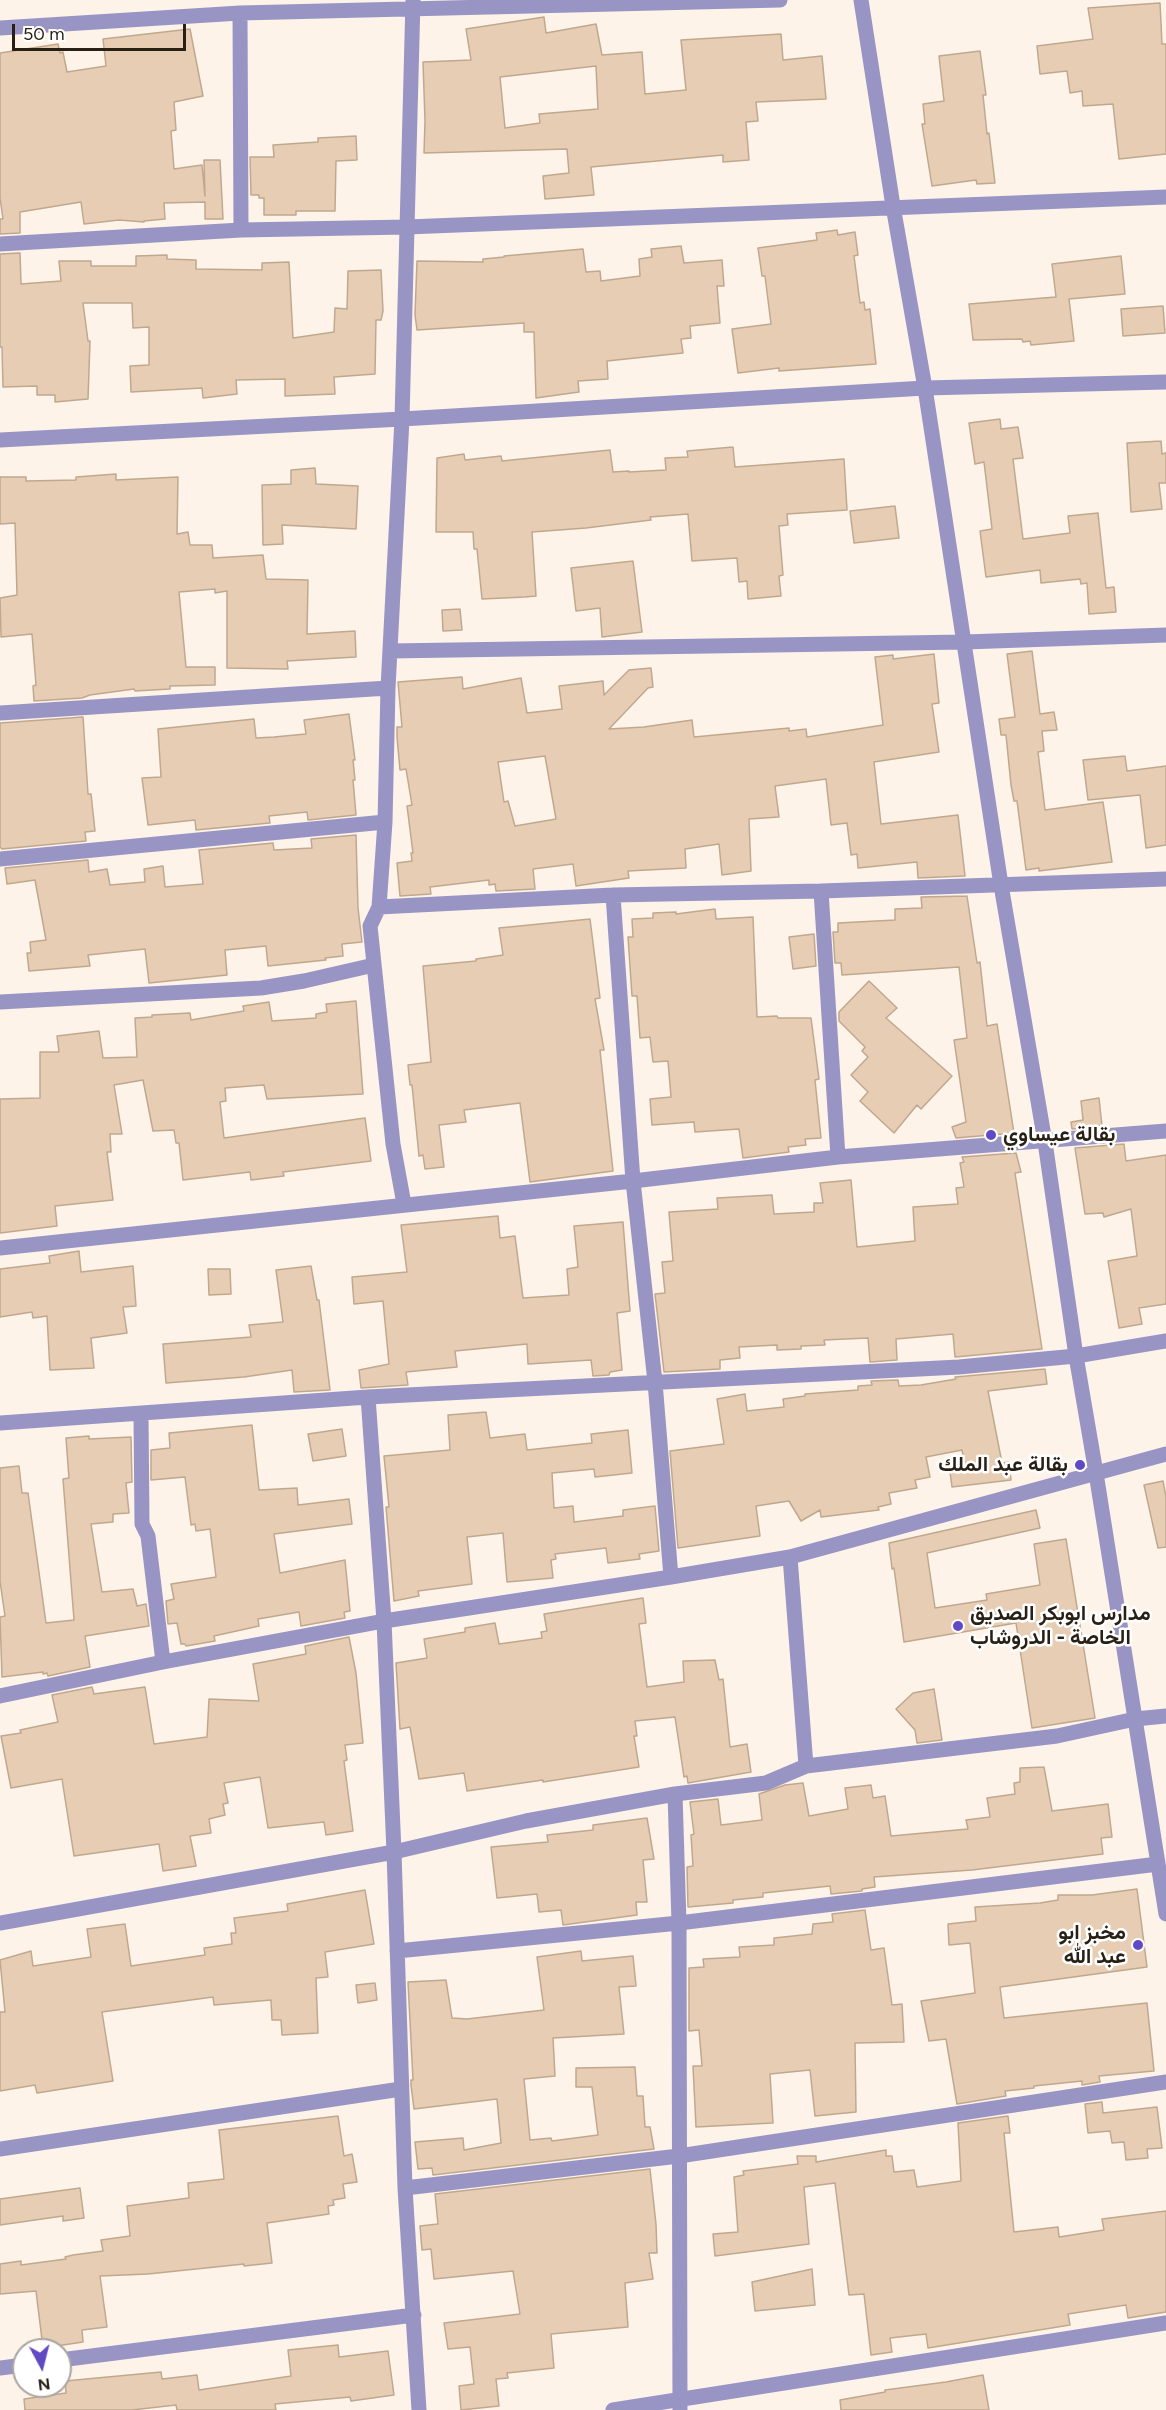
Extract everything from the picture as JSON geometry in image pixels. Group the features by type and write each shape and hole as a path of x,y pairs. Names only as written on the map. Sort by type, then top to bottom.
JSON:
{"street":[{"path":"0,28 412,4 780,0"},
{"path":"861,0 893,206 926,388 1001,885 1045,1142 1076,1356 1166,1914"},
{"path":"404,1204 393,1144 370,926 379,907 385,822 388,687 402,419 412,4"},
{"path":"240,13 241,230"},
{"path":"0,244 241,230 407,227 1166,197"},
{"path":"0,440 926,388 1166,382"},
{"path":"390,651 965,642 1166,634"},
{"path":"0,713 388,687"},
{"path":"0,859 385,822"},
{"path":"379,907 613,895 821,891 1166,879"},
{"path":"821,891 838,1157"},
{"path":"613,895 633,1181 655,1382 671,1577"},
{"path":"0,1002 261,988 374,965"},
{"path":"0,1248 838,1157 1166,1131"},
{"path":"0,1423 368,1397 901,1371 1076,1356 1166,1341"},
{"path":"368,1397 384,1620 405,2188 419,2410"},
{"path":"141,1414 142,1524 148,1536 163,1662"},
{"path":"0,1696 384,1620 790,1557 1166,1454"},
{"path":"790,1557 806,1766"},
{"path":"0,1923 394,1852 526,1821 675,1794 766,1783 806,1766 1057,1736 1135,1719 1166,1716"},
{"path":"675,1794 679,1923 680,2405"},
{"path":"397,1951 679,1923 1158,1864"},
{"path":"405,2188 679,2156 1166,2082"},
{"path":"0,2149 401,2090"},
{"path":"72,2358 414,2315"},
{"path":"613,2410 680,2405 1166,2323"}],"building":[{"path":"1160,3 1162,44 1166,44 1166,154 1119,159 1113,104 1083,106 1082,91 1070,93 1067,71 1040,74 1037,46 1093,39 1088,8"},
{"path":"544,17 546,33 596,24 602,55 642,52 645,94 686,90 681,40 781,34 783,60 822,56 826,99 756,102 758,121 746,122 749,160 723,162 723,155 591,167 594,195 545,199 543,176 569,173 567,149 424,153 423,62 471,60 466,29","holes":["596,66 598,109 539,114 540,123 505,128 500,77"]},
{"path":"190,29 203,96 174,102 176,130 171,131 174,169 202,165 205,196 204,160 220,160 223,219 205,219 205,202 164,203 165,219 144,222 119,220 84,224 81,202 20,212 20,233 0,234 0,219 3,219 0,198 0,53 58,44 60,53 63,52 67,72 106,66 103,39"},
{"path":"980,51 986,95 983,95 987,134 989,133 995,183 977,184 976,180 932,186 922,124 925,124 923,104 944,101 939,56"},
{"path":"356,136 357,160 336,161 335,211 296,211 296,215 264,215 264,198 251,195 250,157 274,157 273,145 318,142 318,138"},
{"path":"837,230 838,235 855,232 858,255 854,256 860,303 864,302 865,310 870,309 876,364 779,371 779,368 738,373 732,329 771,324 765,276 762,276 758,248 817,240 816,233"},
{"path":"681,246 684,263 722,260 724,286 717,286 720,323 690,326 691,338 681,339 683,353 607,361 608,379 578,381 579,392 536,398 534,332 524,332 524,323 417,330 415,315 417,261 483,262 483,259 504,256 583,249 586,272 600,271 601,281 640,276 639,259 652,257 651,249"},
{"path":"20,253 21,284 61,281 59,261 91,261 91,266 136,266 136,256 167,255 167,259 196,260 196,269 262,270 262,263 289,262 293,338 334,332 335,308 347,309 348,271 381,270 383,311 381,320 376,320 375,374 334,377 335,394 285,396 285,379 236,380 237,394 203,398 202,388 131,392 130,366 149,365 149,327 133,328 132,303 83,303 88,341 90,341 88,399 55,402 55,395 37,395 37,386 3,387 2,347 0,347 0,254"},
{"path":"1121,256 1125,294 1069,299 1074,341 1031,345 1030,341 1023,342 1022,339 973,340 969,304 1056,297 1052,264"},
{"path":"1163,306 1165,333 1123,336 1121,309"},
{"path":"1000,419 1001,429 1018,427 1023,458 1013,459 1023,539 1070,533 1068,516 1098,513 1106,588 1114,587 1116,612 1089,614 1087,583 1081,584 1080,579 1041,583 1040,570 986,577 980,531 992,529 984,462 975,464 969,423"},
{"path":"1161,441 1162,454 1166,453 1166,483 1159,483 1162,509 1131,512 1127,443"},
{"path":"733,447 735,467 844,459 847,510 787,514 788,525 779,526 783,575 779,576 781,596 748,599 747,581 739,582 737,558 692,561 688,514 650,517 651,520 586,528 532,532 536,596 525,597 482,599 473,532 436,532 437,458 464,454 465,460 501,456 502,461 610,450 613,472 629,472 666,470 665,458 688,457 687,451"},
{"path":"315,468 316,484 358,486 356,529 282,525 283,544 263,545 262,485 291,484 291,470"},
{"path":"116,474 116,480 178,477 177,534 188,532 190,545 212,545 213,558 263,555 266,579 308,580 307,634 355,631 356,657 287,661 288,669 227,668 227,591 215,593 215,589 179,592 186,667 215,667 215,685 170,686 170,689 135,691 134,689 82,698 34,701 33,686 36,685 32,634 1,637 0,598 17,595 15,523 0,524 0,477 26,477 26,481 76,480 76,477"},
{"path":"895,506 899,538 854,543 850,511"},
{"path":"633,561 642,632 602,637 600,608 576,611 571,568"},
{"path":"460,609 462,630 443,631 442,610"},
{"path":"1032,651 1040,714 1054,712 1057,730 1042,731 1044,751 1038,752 1045,810 1103,802 1112,862 1039,871 1039,868 1026,870 1017,801 1014,801 1011,785 1006,735 1001,735 999,719 1015,717 1007,654"},
{"path":"934,654 939,703 932,704 939,752 874,762 881,824 958,815 965,876 918,878 917,862 858,868 857,854 851,855 847,823 831,825 826,779 775,786 779,817 749,819 751,871 722,875 719,844 685,849 686,868 628,871 629,878 576,886 573,864 533,869 535,889 496,891 495,884 489,885 489,880 430,887 431,894 400,896 397,863 412,861 411,853 413,853 407,806 412,805 406,769 400,770 397,737 397,727 402,727 398,682 462,677 463,689 521,678 527,713 562,709 559,686 603,681 604,695 629,670 651,668 653,687 648,688 609,729 692,720 694,737 789,728 789,731 806,729 807,737 883,725 875,657 893,655 893,659","holes":["545,756 556,819 515,826 508,801 504,802 498,762"]},
{"path":"349,714 355,760 353,760 355,780 353,780 356,815 308,820 307,812 269,816 270,823 196,830 195,820 148,825 142,778 161,777 158,729 254,719 256,738 274,737 306,734 304,720"},
{"path":"83,717 88,794 91,794 95,831 85,832 86,841 2,849 0,847 0,723"},
{"path":"1125,756 1127,771 1166,766 1166,845 1146,848 1140,795 1088,800 1083,760"},
{"path":"356,835 358,908 362,942 342,944 343,956 268,966 266,946 225,950 227,975 149,983 145,949 88,955 90,966 29,971 27,953 31,953 30,942 46,940 35,880 7,884 5,868 88,860 89,872 107,869 110,885 145,882 144,869 163,866 165,887 203,884 199,850 273,843 274,850 312,848 311,839"},
{"path":"967,896 977,963 980,962 987,1026 997,1024 1014,1133 956,1138 952,1127 966,1122 954,1040 967,1038 959,967 842,975 841,963 835,963 833,932 838,932 838,923 895,920 895,909 922,908 921,897"},
{"path":"715,909 716,919 753,917 757,1017 811,1018 819,1079 815,1080 821,1138 805,1139 806,1145 788,1147 789,1152 743,1158 739,1129 695,1132 694,1122 652,1125 650,1099 671,1097 668,1061 653,1062 650,1037 640,1038 637,996 632,996 628,937 633,937 632,919 653,918 653,913 676,912 676,914"},
{"path":"590,919 600,998 595,999 604,1050 600,1050 613,1171 530,1182 520,1103 464,1110 466,1122 439,1125 444,1167 425,1169 423,1155 419,1156 408,1065 431,1062 423,966 476,961 476,959 503,955 499,928"},
{"path":"814,934 816,966 793,969 789,937"},
{"path":"869,981 897,1008 886,1018 952,1076 921,1109 917,1105 894,1133 860,1101 868,1092 851,1075 868,1057 862,1051 865,1047 839,1021 839,1012"},
{"path":"356,1001 363,1094 267,1099 264,1085 225,1088 226,1101 220,1102 224,1138 365,1118 371,1161 283,1172 284,1176 251,1180 250,1172 183,1180 179,1143 176,1143 174,1130 153,1131 143,1080 114,1085 122,1134 110,1134 111,1152 107,1152 113,1200 55,1206 57,1226 0,1233 0,1099 40,1098 40,1052 59,1052 57,1036 99,1031 103,1058 137,1057 135,1018 190,1013 191,1020 244,1011 243,1006 269,1002 272,1021 316,1018 316,1014 327,1012 326,1004"},
{"path":"1099,1098 1102,1126 1072,1129 1071,1122 1083,1120 1081,1101"},
{"path":"1124,1144 1126,1161 1166,1155 1166,1304 1139,1308 1142,1324 1119,1328 1108,1261 1137,1256 1131,1209 1104,1217 1103,1213 1085,1214 1075,1148"},
{"path":"1016,1153 1021,1172 1015,1173 1042,1349 955,1357 953,1334 896,1339 897,1360 870,1362 868,1338 824,1340 825,1345 801,1346 801,1349 777,1350 777,1345 739,1347 740,1358 720,1360 720,1369 664,1372 655,1294 665,1293 662,1262 673,1261 669,1212 718,1209 717,1198 772,1195 774,1214 814,1212 814,1203 823,1203 820,1183 851,1180 857,1247 915,1241 913,1207 958,1204 956,1188 964,1187 960,1163 964,1162 962,1157"},
{"path":"498,1216 500,1238 515,1236 523,1298 569,1295 567,1269 578,1267 574,1226 623,1222 630,1311 617,1313 622,1370 610,1372 609,1375 593,1376 591,1360 528,1364 527,1344 455,1351 457,1367 406,1372 408,1385 361,1388 359,1370 389,1364 383,1301 354,1304 352,1277 407,1272 401,1225"},
{"path":"79,1251 81,1272 133,1266 136,1306 123,1307 127,1333 91,1338 94,1368 50,1370 47,1316 33,1318 32,1312 0,1317 0,1269 50,1263 49,1256"},
{"path":"311,1266 317,1300 319,1300 330,1390 294,1392 292,1370 244,1377 166,1383 163,1344 251,1337 249,1325 283,1322 276,1270"},
{"path":"208,1269 230,1269 231,1294 209,1295"},
{"path":"1045,1369 1047,1384 988,1391 1002,1463 1009,1462 1011,1480 952,1487 950,1472 966,1469 962,1450 926,1457 930,1477 915,1480 917,1488 889,1493 891,1504 878,1507 879,1510 821,1517 820,1510 801,1521 789,1501 756,1506 760,1536 678,1548 670,1451 724,1444 717,1399 745,1394 747,1411 784,1407 783,1399 805,1396 805,1394 858,1390 858,1386 872,1385 871,1381 898,1380 899,1386 921,1385 956,1379 955,1377"},
{"path":"486,1412 490,1438 525,1434 527,1450 592,1443 591,1434 628,1430 632,1473 595,1477 594,1469 552,1473 554,1508 573,1506 574,1522 623,1516 623,1510 655,1506 659,1551 639,1554 640,1559 608,1563 606,1548 555,1554 556,1559 551,1560 553,1578 507,1582 503,1533 467,1537 472,1584 418,1591 419,1596 394,1601 384,1456 450,1450 448,1415"},
{"path":"252,1425 259,1490 297,1488 298,1505 349,1499 352,1524 274,1534 280,1573 345,1560 350,1611 344,1612 345,1618 301,1626 299,1612 258,1619 259,1626 214,1636 215,1641 186,1646 181,1644 177,1623 168,1624 166,1601 174,1599 171,1584 216,1577 210,1529 196,1531 195,1524 191,1525 185,1477 151,1480 151,1450 170,1448 169,1433"},
{"path":"342,1429 346,1456 313,1461 308,1434"},
{"path":"89,1436 89,1439 131,1437 132,1482 126,1483 129,1513 113,1514 113,1522 91,1524 102,1592 133,1589 137,1606 146,1604 149,1626 85,1636 90,1667 48,1676 43,1672 2,1677 0,1617 5,1616 0,1581 0,1468 19,1466 22,1493 28,1493 46,1623 74,1620 63,1479 69,1478 66,1438"},
{"path":"1163,1481 1166,1497 1166,1547 1158,1548 1144,1485"},
{"path":"1036,1510 1040,1528 927,1553 935,1608 987,1600 986,1594 1040,1585 1034,1544 1066,1539 1095,1718 1032,1728 1016,1623 904,1642 889,1543"},
{"path":"643,1598 646,1623 639,1624 647,1687 684,1682 683,1661 715,1660 719,1680 723,1679 730,1747 747,1744 751,1772 688,1783 687,1776 684,1777 675,1717 635,1721 637,1736 634,1736 639,1767 467,1791 464,1773 419,1779 410,1727 400,1729 396,1663 427,1658 424,1639 465,1632 465,1628 495,1623 499,1644 542,1638 541,1632 547,1631 544,1614"},
{"path":"349,1637 356,1673 363,1743 345,1745 347,1760 344,1761 353,1831 326,1835 324,1822 268,1828 260,1777 224,1783 228,1803 223,1804 225,1815 209,1819 211,1833 190,1836 196,1866 163,1871 159,1844 74,1856 62,1779 11,1788 1,1736 21,1733 20,1730 58,1722 52,1695 92,1687 94,1694 145,1687 154,1744 207,1737 209,1699 259,1701 253,1664 306,1654 305,1646"},
{"path":"934,1689 942,1740 917,1743 915,1730 896,1709 913,1693"},
{"path":"1044,1767 1052,1811 1108,1804 1112,1837 1101,1838 1103,1854 972,1870 874,1877 875,1887 862,1889 862,1891 831,1894 830,1886 763,1893 763,1897 733,1900 733,1903 688,1907 687,1867 693,1866 691,1835 694,1834 690,1802 718,1799 721,1825 762,1820 759,1794 785,1785 803,1783 809,1816 848,1809 845,1788 871,1785 873,1798 885,1796 891,1836 968,1829 966,1820 990,1817 987,1798 1015,1794 1014,1783 1020,1782 1020,1768"},
{"path":"647,1818 654,1859 643,1860 647,1902 636,1902 637,1915 563,1925 561,1910 539,1912 537,1894 497,1898 491,1847 548,1842 547,1835 593,1830 593,1825"},
{"path":"1137,1889 1147,1967 1000,1987 1004,2018 1147,2003 1154,2071 1099,2076 1100,2082 1082,2085 1082,2081 1034,2086 1034,2088 1005,2091 1006,2096 957,2104 946,2039 929,2041 921,2001 975,1993 970,1943 949,1945 948,1924 976,1921 975,1907 1040,1903 1058,1900 1058,1895 1092,1895"},
{"path":"365,1890 374,1944 325,1952 328,1977 316,1978 318,2033 282,2035 281,2020 272,2020 271,2000 214,2005 213,1997 102,2012 113,2081 37,2093 35,2085 0,2091 0,2012 5,2012 0,1960 31,1951 33,1966 91,1957 87,1929 125,1924 131,1966 205,1955 204,1948 232,1944 231,1933 236,1933 234,1918 288,1911 287,1904"},
{"path":"865,1910 871,1950 884,1948 892,2005 902,2004 904,2042 855,2043 856,2112 815,2116 810,2070 770,2074 773,2123 696,2127 693,2066 702,2066 699,2030 689,2031 689,1968 704,1967 703,1959 740,1957 739,1947 774,1945 774,1938 812,1934 813,1924 833,1922 832,1914"},
{"path":"581,1951 582,1961 633,1956 636,1986 619,1987 624,2034 553,2038 555,2076 524,2079 530,2140 551,2138 552,2141 598,2135 592,2087 576,2087 576,2068 635,2067 637,2096 643,2096 645,2127 650,2127 654,2149 433,2175 432,2168 418,2169 415,2142 463,2138 464,2150 501,2143 497,2099 414,2109 411,2085 411,2080 413,2080 408,1982 446,1980 452,2018 467,2019 544,2010 537,1957"},
{"path":"375,1983 377,2000 358,2003 356,1985"},
{"path":"1102,2102 1103,2113 1157,2107 1162,2148 1147,2149 1148,2158 1126,2160 1124,2142 1112,2143 1110,2131 1088,2133 1085,2104"},
{"path":"338,2116 344,2156 352,2154 357,2182 343,2184 345,2198 333,2200 334,2205 328,2206 329,2214 267,2223 272,2263 100,2276 107,2327 82,2330 83,2342 72,2344 72,2338 42,2338 36,2291 0,2294 0,2264 21,2261 21,2265 103,2251 101,2240 130,2236 127,2206 189,2198 188,2183 224,2179 219,2130"},
{"path":"1008,2116 1010,2133 1004,2133 1014,2232 1058,2227 1059,2237 1104,2230 1102,2219 1166,2211 1166,2312 1128,2318 1126,2305 1068,2314 1070,2325 928,2348 926,2334 890,2338 892,2352 871,2355 864,2294 849,2295 835,2183 804,2187 809,2244 715,2256 713,2234 738,2232 734,2177 744,2175 743,2171 798,2164 797,2156 816,2156 816,2162 886,2150 886,2156 892,2156 894,2172 914,2170 917,2187 961,2181 958,2123"},
{"path":"650,2169 657,2253 649,2253 653,2279 625,2283 628,2327 551,2334 554,2368 507,2373 508,2378 496,2379 499,2406 461,2410 459,2386 474,2384 470,2347 448,2349 444,2323 520,2314 513,2271 434,2279 431,2249 422,2250 420,2226 438,2224 435,2194"},
{"path":"80,2188 84,2218 63,2221 63,2216 0,2225 0,2199"},
{"path":"812,2269 815,2305 755,2311 752,2282"},
{"path":"338,2345 339,2357 388,2351 394,2395 351,2401 350,2397 275,2404 276,2410 177,2410 176,2405 132,2410 25,2410 24,2399 72,2398 72,2380 161,2372 162,2379 197,2375 199,2390 291,2376 288,2350"},
{"path":"983,2375 989,2410 841,2410 840,2400 885,2392 885,2390"}],"place":[{"name":"بقالة عيساوي","path":"991,1135"},
{"name":"بقالة عبد الملك","path":"1080,1465"},
{"name":"مدارس ابوبكر الصديق الخاصة - الدروشاب","path":"958,1626"},
{"name":"مخبز ابو عبد الله","path":"1138,1945"}]}
